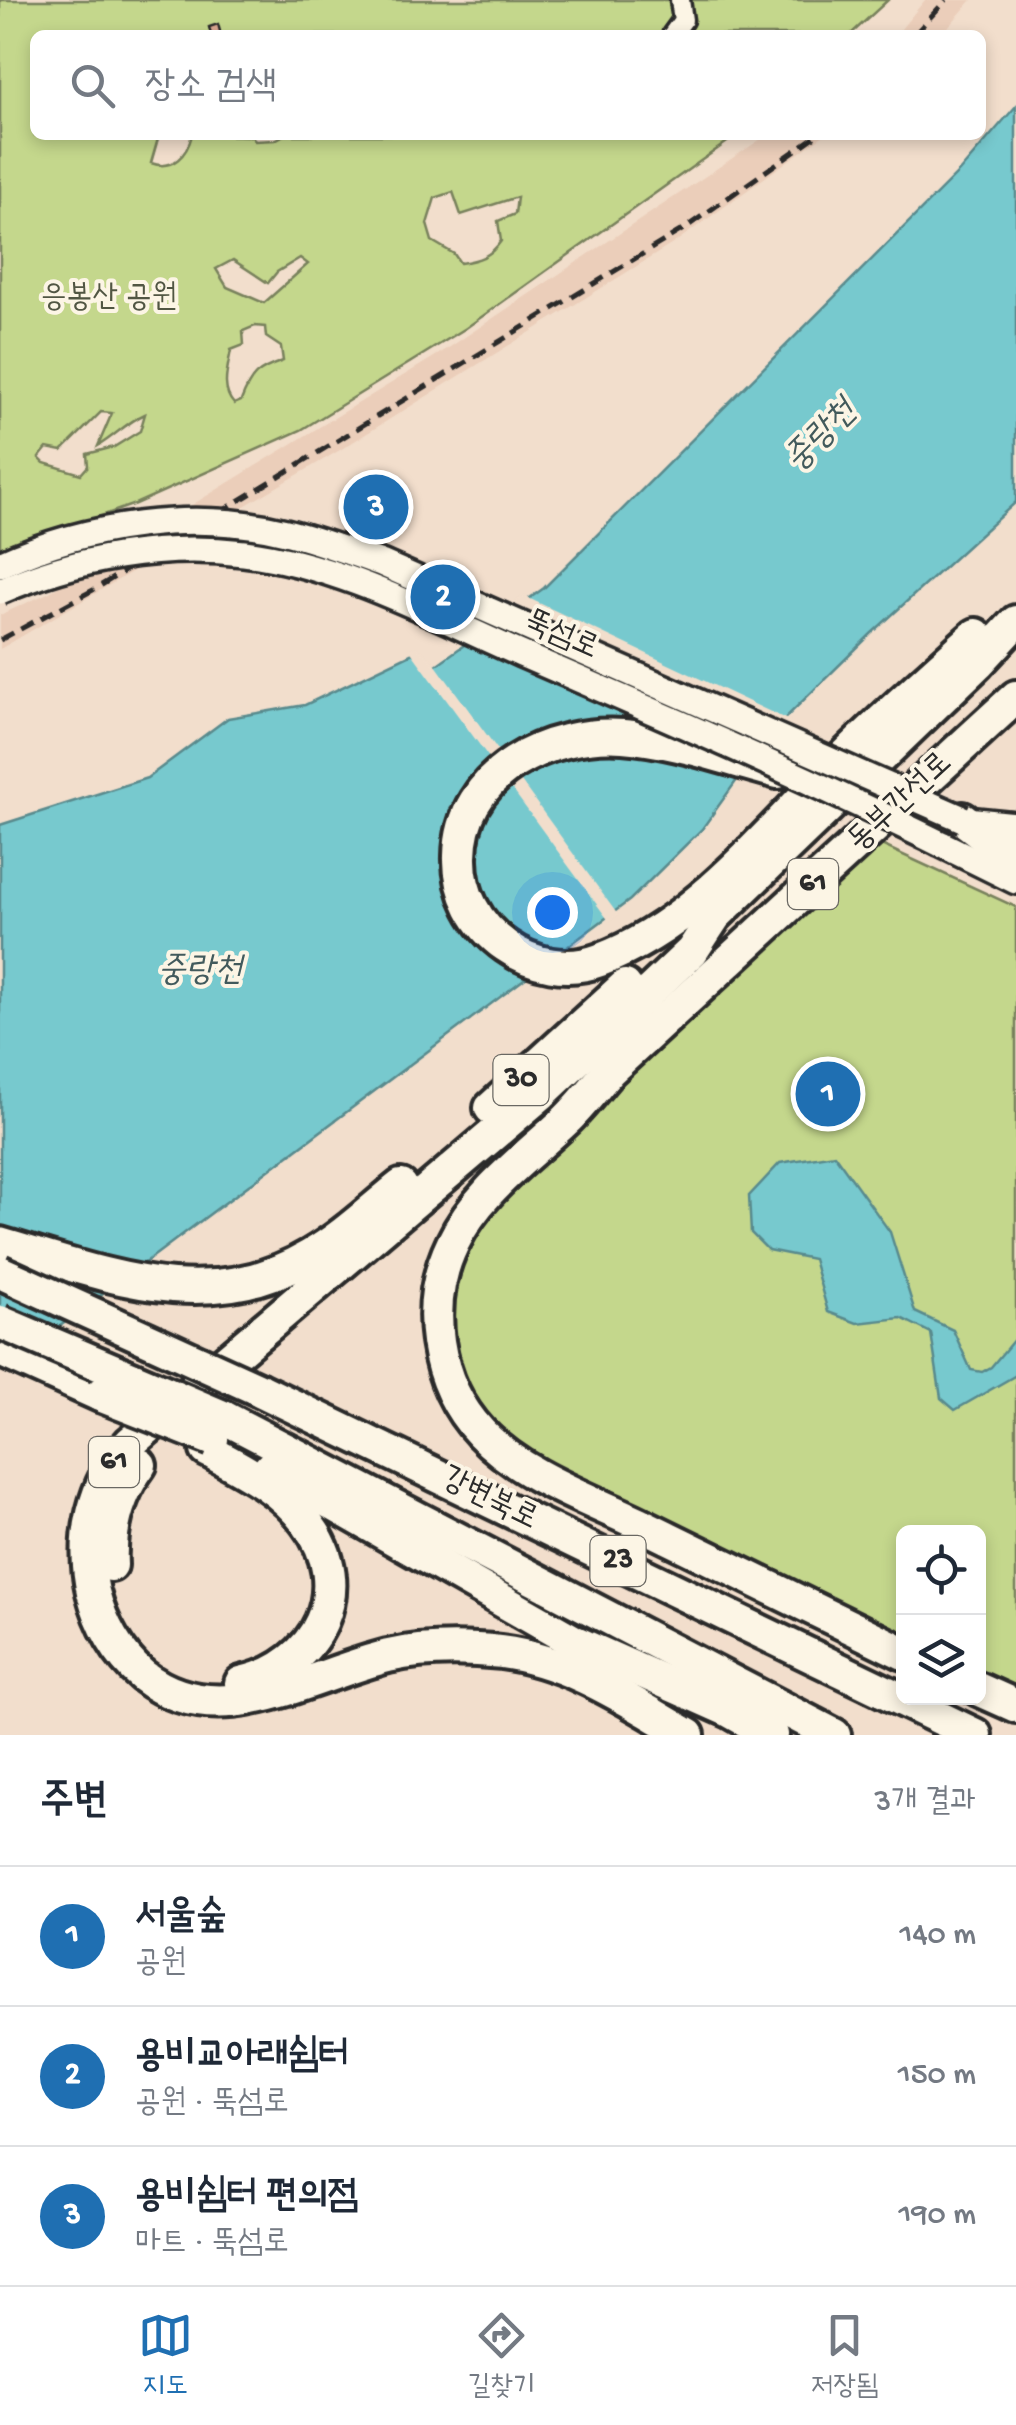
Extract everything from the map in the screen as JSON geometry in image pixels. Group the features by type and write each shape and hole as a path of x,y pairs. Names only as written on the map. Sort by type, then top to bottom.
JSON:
{"highway":[{"path":"811,780 639,738 586,737 534,752 506,767 482,789 463,826 460,866 471,906 496,939 519,954 548,964 580,965 622,950 710,905 875,726 984,628 1016,611"},
{"name":"동부간선로","path":"710,905 978,663 1016,622"},
{"name":"동부간선로","path":"610,1070 1016,697"},
{"path":"952,832 993,842 1016,854"},
{"name":"30","path":"0,1244 124,1280 183,1288 216,1286 278,1271 327,1245 425,1167 710,905"},
{"name":"61","path":"688,1735 582,1676 530,1658 488,1651 393,1655 240,1704 210,1704 176,1696 161,1690 135,1669 114,1642 94,1594 89,1544 98,1495 112,1466 130,1443 542,1092 692,951 710,905"},
{"path":"214,1436 288,1501 314,1534 328,1572 325,1615 308,1646 274,1672 234,1685 206,1684 177,1674 152,1654 128,1622 116,1591 111,1545 119,1503 132,1476 154,1449 250,1364 476,1178 554,1107 610,1070"},
{"name":"61","path":"610,1070 568,1119 488,1194 454,1240 436,1294 436,1324 449,1382 461,1407 497,1449 519,1463 896,1649"},
{"name":"강변북로","path":"0,1272 260,1390 974,1735"},
{"name":"강변북로","path":"0,1322 214,1436 834,1735"},
{"path":"0,1350 100,1394 214,1436 573,1641 676,1686 772,1735"},
{"path":"774,1636 896,1669"}],"main road":[{"name":"뚝섬로","path":"0,564 85,535 149,524 216,523 283,531 381,563 952,832 1016,881"},
{"name":"뚝섬로","path":"0,591 57,570 134,554 209,551 273,558 327,573 407,604 811,780 952,832 1016,845"},
{"path":"952,832 1016,825"}],"street":[{"path":"676,30 683,20 680,0"}],"shaded area":[{"path":"925,0 972,0 945,30 900,30"},
{"path":"760,140 817,140 674,243 340,450 0,649 0,615 48,593 447,349"}],"green space":[{"name":"응봉산 공원","path":"0,0 888,0 855,30 30,30 30,140 158,140 151,163 159,165 178,160 190,140 730,140 466,328 301,430 135,504 0,552","holes":["453,192 461,215 517,197 515,214 498,221 501,241 493,251 473,261 460,263 454,254 432,241 427,224 435,198","300,258 308,264 264,303 227,287 216,269 233,260 268,283 277,272","265,327 266,337 281,347 283,361 256,375 241,401 234,404 226,385 231,350 244,345 243,331","101,412 112,413 98,446 145,414 140,431 114,447 87,454 88,466 81,474 39,458 47,448 62,451"]},
{"path":"875,842 1016,907 1016,1688 986,1673 986,1525 896,1525 896,1630 512,1444 474,1404 453,1351 455,1300 466,1250 492,1208"}],"water":[{"name":"중랑천","path":"1016,106 1016,502 772,731 702,829 630,900 0,1371 0,825 147,778 228,718 305,705 415,652 432,668 544,588 959,172"},
{"path":"834,1154 890,1232 915,1312 953,1330 971,1370 982,1372 991,1367 1016,1337 1016,1375 955,1410 941,1398 931,1333 901,1318 857,1323 828,1312 813,1259 768,1250 751,1233 749,1196 780,1163"}],"pier":[{"path":"524,596 790,721 749,772 649,720 468,636"},
{"path":"417,647 433,661 618,915 609,921 409,649"}],"building":[{"path":"389,492 397,506 364,525 356,511"}],"railway":[{"path":"919,30 946,0"},
{"path":"0,640 95,589 685,228 810,140"}],"place":[{"name":"용비쉼터 편의점","path":"376,507"},
{"name":"용비교아래쉼터","path":"443,597"},
{"name":"서울숲","path":"828,1094"}]}
